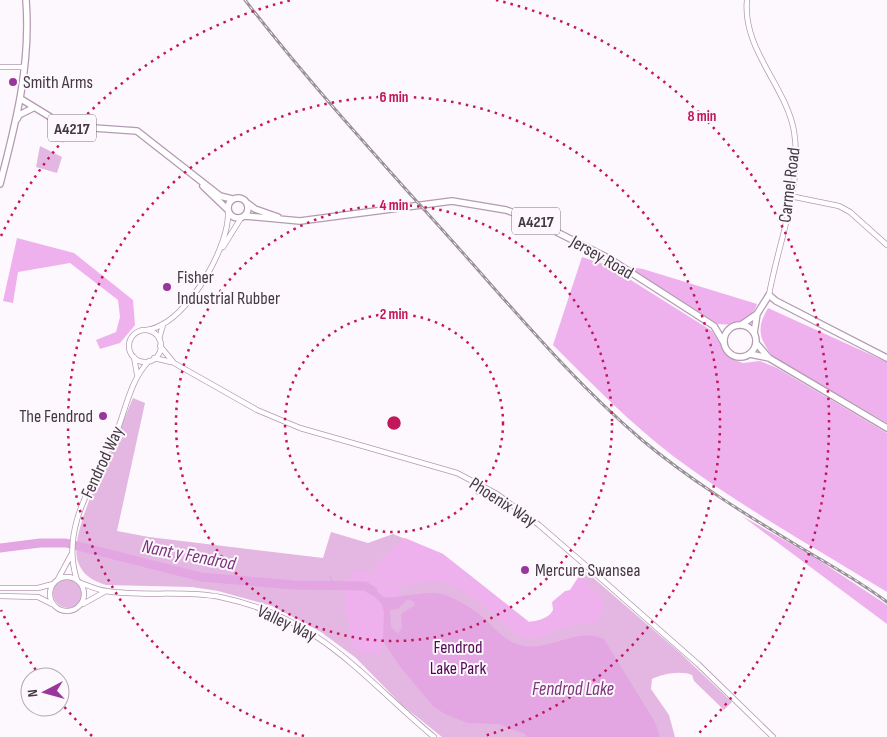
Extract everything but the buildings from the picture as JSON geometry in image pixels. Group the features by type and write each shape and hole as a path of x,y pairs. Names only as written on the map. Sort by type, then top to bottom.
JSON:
{"main road":[{"path":"0,184 21,99 28,41 26,0"},
{"name":"A4217","path":"21,99 60,124 71,128 137,131 220,196 232,199"},
{"path":"15,123 20,114 33,108"},
{"name":"A4217","path":"196,178 227,210"},
{"path":"240,198 247,203 248,211 243,217 235,218 227,210 232,199 240,198"},
{"name":"Jersey Road","path":"317,218 452,201 506,210 560,233 610,259 714,326 724,342"},
{"name":"A4217","path":"247,203 275,216 317,218"},
{"name":"A4217","path":"243,217 288,220 317,218"},
{"path":"770,295 776,301 887,358"},
{"name":"Carmel Road","path":"741,325 757,314 770,295"},
{"name":"Carmel Road","path":"754,333 757,314"},
{"path":"768,358 756,343 754,333 741,325 731,328 725,337 724,342 732,355 741,357 750,354 768,358 887,428"},
{"name":"Jersey Road","path":"714,326 731,328"},
{"path":"750,354 756,343"}],"street":[{"name":"Carmel Road","path":"747,0 750,28 760,58 784,105 793,129 796,155 790,196 770,295"},
{"path":"0,67 25,66"},
{"path":"790,196 845,209 887,245"},
{"path":"163,325 159,339 160,346 154,358 142,362 134,357 129,348 131,338 140,331 163,325 193,295 207,277 228,228 227,210"},
{"path":"218,254 243,217"},
{"path":"147,330 154,333 159,339"},
{"name":"Phoenix Way","path":"160,346 174,363"},
{"name":"Fendrod Way","path":"134,357 137,375"},
{"name":"Phoenix Way","path":"154,358 174,363 243,403 282,421 457,473 497,494 539,525 613,589 698,664 773,737"},
{"name":"Fendrod Way","path":"79,581 73,569 72,551 79,515 88,491 116,433 137,375 148,361"},
{"name":"Fendrod Way","path":"55,582 72,551"},
{"path":"0,588 38,588 69,577 79,581 85,596 81,605 67,612 38,597 0,596"},
{"name":"Valley Way","path":"79,581 106,592 206,595 234,601 277,615 330,644 357,666 434,737"},
{"path":"53,604 50,596 55,582"},
{"name":"Valley Way","path":"81,605 106,592"}],"green space":[{"path":"40,146 62,157 57,173 36,167"},
{"name":"Fendrod Lake Park","path":"133,398 145,403 117,531 149,537 323,558 331,532 368,543 393,534 443,554 529,622 548,616 555,610 568,595 583,569 678,651 732,702 724,710 694,681 692,675 672,673 652,679 651,689 669,715 675,737 442,737 402,705 356,658 321,632 272,606 218,591 192,587 106,585 93,580 83,571 78,562 76,551 81,523"},
{"path":"68,578 79,582 83,593 79,604 68,608 57,604 53,593 57,582"}],"shaded area":[{"path":"17,238 74,253 133,300 135,325 120,343 100,349 96,340 116,332 120,317 118,300 70,263 18,272 13,303 3,301"},
{"path":"582,257 607,265 712,331 729,358 743,363 760,361 777,368 887,433 887,592 751,509 673,456 626,416 553,345"},
{"path":"628,267 643,269 757,304 751,315 742,322 718,324"},
{"path":"768,308 887,362 887,423 773,357 762,339 761,333 762,322"},
{"path":"742,516 814,557 887,605 887,624"},
{"path":"405,538 443,554 529,622 547,619 553,610 552,602 565,591 570,590 579,576 600,595 604,605 599,621 566,627 531,639 513,632 473,597 455,586 438,581 404,585 395,584 374,571 375,565"},
{"path":"352,572 368,572 401,589 400,596 393,597 384,596 375,590 376,599 381,603 383,614 384,643 381,647 379,658 373,652 371,654 359,653 351,643 350,628 344,609 347,583"}],"water":[{"name":"Fendrod Lake","path":"375,590 388,598 426,593 446,595 475,611 505,638 525,646 545,645 584,636 604,639 655,722 660,737 527,737 525,734 499,724 467,723 445,714 434,707 401,668 383,641 384,612 381,603 372,594","holes":["407,600 413,601 415,605 401,614 402,627 398,634 391,627 390,610 398,609"]}],"waterway":[{"name":"Nant y Fendrod","path":"0,548 40,543 66,543 201,577 293,585 365,586 373,591"},
{"path":"330,576 334,584"}],"railway":[{"path":"245,0 297,65 379,160 571,373 618,419 678,468 715,494 852,578 887,602"}],"place":[{"name":"Smith Arms","path":"13,82"},
{"name":"Fisher Industrial Rubber","path":"167,287"},
{"name":"The Fendrod","path":"103,416"},
{"name":"Mercure Swansea","path":"525,570"}]}
